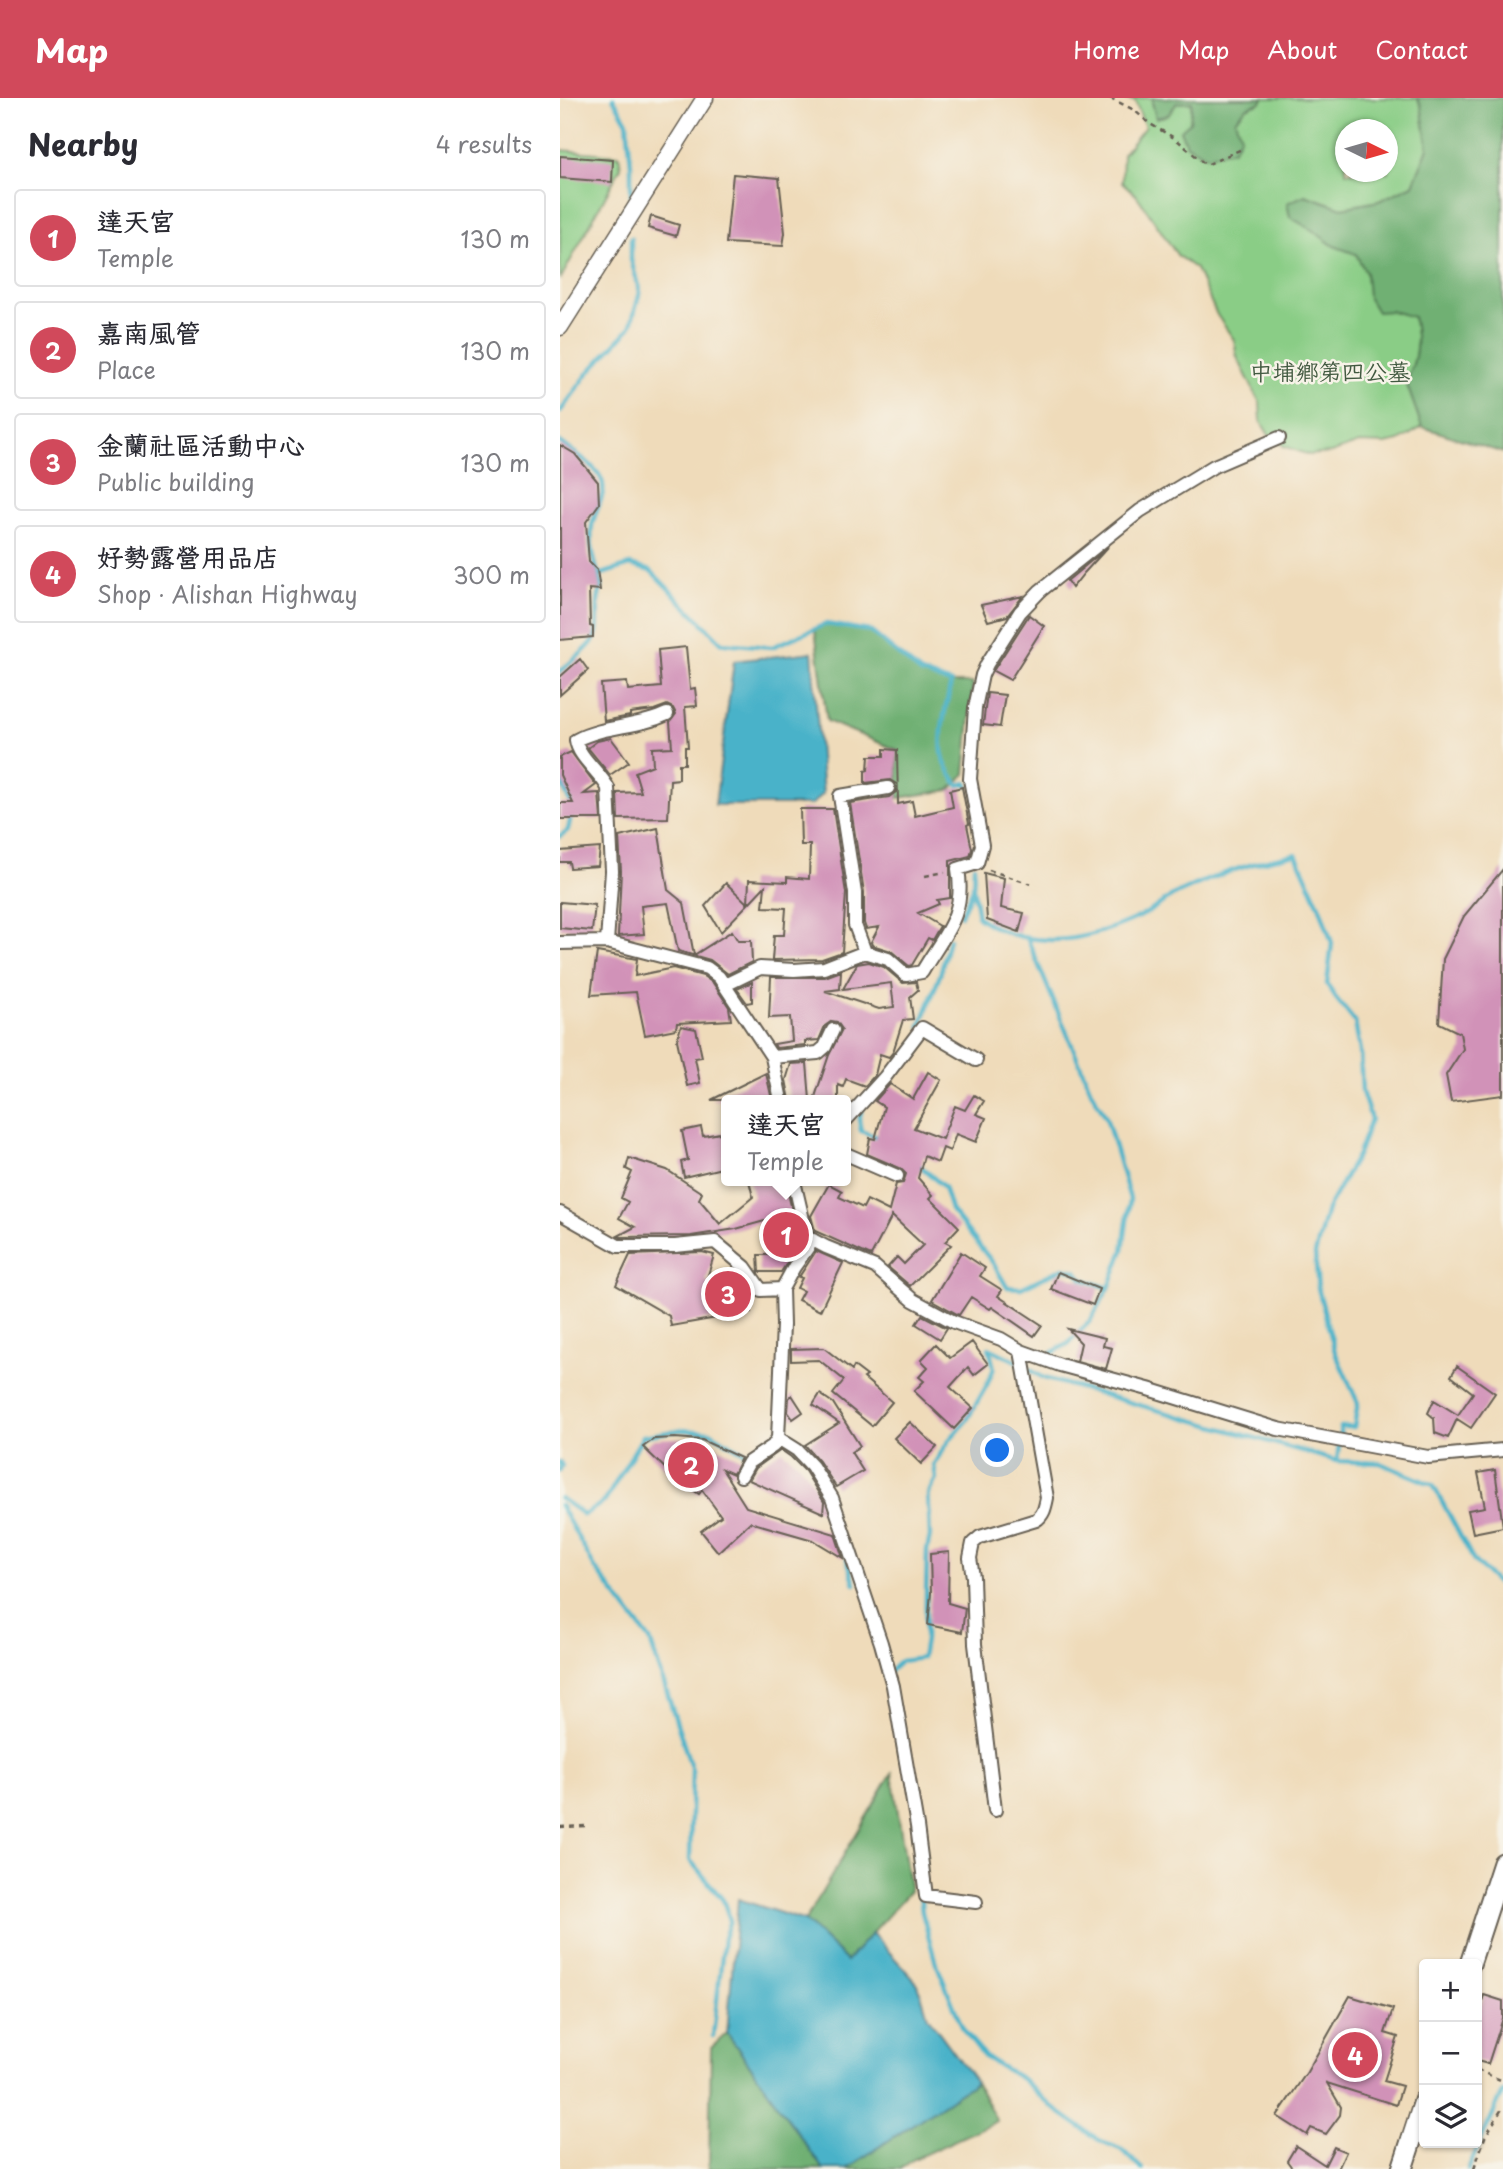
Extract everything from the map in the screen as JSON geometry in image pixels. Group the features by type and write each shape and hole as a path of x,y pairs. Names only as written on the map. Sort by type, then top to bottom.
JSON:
{"main road":[{"path":"1472,1959 1503,1863"},
{"path":"1402,2169 1419,2116"}],"street":[{"path":"560,327 705,98"},
{"path":"725,985 760,968 824,968 865,952 888,959 906,975 922,972 951,928 960,896 958,869 977,863 982,845 970,779 975,708 987,664 1020,612 1040,591 1140,510 1214,466 1279,438"},
{"path":"607,942 612,871 608,788 577,747 576,740 591,732 653,721 667,713"},
{"path":"865,952 855,925 855,893 840,796 888,788"},
{"path":"560,943 607,942 707,968 719,976 772,1057 780,1095"},
{"path":"851,1114 885,1077 922,1028 976,1060"},
{"path":"772,1057 818,1053 825,1047 833,1030"},
{"path":"851,1157 897,1176"},
{"path":"795,1186 807,1237 875,1267 913,1300 954,1322 1001,1339 1021,1351 1060,1365 1279,1429 1428,1457 1503,1450"},
{"path":"560,1213 618,1246 675,1246 715,1242 745,1268 761,1290 782,1289"},
{"path":"741,1476 749,1462 773,1446 778,1438 782,1289 813,1240"},
{"path":"995,1810 975,1644 970,1558 973,1543 980,1537 1040,1517 1047,1498 1021,1351"},
{"path":"778,1438 797,1450 812,1466 832,1498 881,1643 893,1686 926,1896 976,1902"}],"path":[{"path":"1110,98 1134,110 1150,124 1176,139 1206,165 1244,148"},
{"path":"977,863 993,872 1031,884"},
{"path":"925,876 958,869"},
{"path":"560,1827 587,1826"},
{"path":"1482,2072 1503,2081"},
{"path":"1474,2169 1485,2137 1503,2107"}],"green space":[{"name":"中埔鄉第四公墓","path":"1114,98 1154,98 1152,102 1156,118 1168,115 1177,103 1192,102 1190,122 1234,120 1246,108 1261,102 1263,98 1417,98 1421,105 1428,148 1413,185 1379,201 1342,208 1305,195 1290,217 1356,254 1366,273 1369,297 1392,311 1413,317 1416,350 1406,382 1422,427 1399,441 1385,444 1359,443 1331,453 1309,455 1284,446 1269,435 1261,422 1260,403 1237,357 1234,340 1217,315 1196,269 1178,256 1137,196 1122,182 1123,154 1145,127 1135,101"},
{"path":"1154,98 1263,98 1261,102 1246,108 1235,120 1241,136 1233,150 1207,156 1187,145 1180,131 1190,122 1192,102 1177,103 1168,115 1156,118 1152,102"},
{"path":"1417,98 1503,98 1503,453 1422,427 1406,382 1416,350 1413,317 1392,311 1377,312 1368,297 1366,273 1356,254 1334,246 1290,217 1287,203 1305,195 1342,208 1379,201 1413,185 1428,148 1421,105"},
{"path":"560,150 619,155 621,167 560,280"},
{"path":"826,624 870,631 921,673 951,683 973,683 965,774 950,790 898,798 897,750 827,721 815,630"},
{"path":"892,1773 910,1891 847,1961 805,1921"},
{"path":"727,2033 823,2169 709,2169 711,2048"},
{"path":"976,2082 997,2121 912,2160 901,2169 846,2169"}],"water":[{"path":"812,652 823,794 811,805 715,805 734,661"},
{"path":"738,1899 805,1921 847,1961 872,1933 918,1984 928,2017 976,2082 846,2169 823,2169 727,2033"}],"building":[{"path":"560,156 613,160 612,182 560,178"},
{"path":"733,174 779,178 785,233 783,246 726,243"},
{"path":"651,216 679,225 676,236 648,228"},
{"path":"560,445 575,454 598,482 599,504 586,522 589,562 597,570 600,590 589,589 593,637 560,640"},
{"path":"1108,547 1084,573 1072,588 1067,581"},
{"path":"1023,596 1007,616 988,621 981,605"},
{"path":"1029,615 1044,626 1010,680 993,671"},
{"path":"686,647 690,689 695,688 697,706 685,707 688,747 685,747 685,764 679,764 679,779 670,780 668,818 618,819 617,793 641,792 635,772 653,765 652,748 672,747 670,722 676,714 673,708 667,705 604,721 601,684 627,682 628,690 661,687 658,650"},
{"path":"580,659 588,670 560,695 560,677"},
{"path":"987,693 1005,695 1000,727 983,725"},
{"path":"611,738 629,762 610,775 588,748 597,741"},
{"path":"884,749 897,750 898,804 912,801 915,816 953,807 950,790 962,787 972,849 970,856 950,861 950,898 937,900 939,904 918,913 940,926 932,940 928,938 909,966 891,951 872,945 879,927 866,929 864,892 850,803 889,797 896,792 895,783 890,780 865,783 869,756 884,756"},
{"path":"571,752 596,785 584,794 599,793 601,819 560,819 560,803 573,803 560,775 560,757"},
{"path":"800,809 833,809 846,893 842,952 822,959 772,960 774,935 784,935 786,908 763,907 765,886 748,904 749,880 787,882 787,877 809,879 810,845 801,845"},
{"path":"658,828 668,890 684,903 694,955 732,931 738,941 751,941 752,962 728,974 710,960 678,951 668,903 641,906 644,934 618,936 621,871 619,837"},
{"path":"600,848 598,866 570,868 569,862 560,862 560,851"},
{"path":"1503,869 1503,1095 1451,1102 1446,1075 1463,1049 1460,1033 1439,1023 1443,959 1464,916"},
{"path":"984,873 1004,878 1001,908 1024,913 1019,932 987,920"},
{"path":"726,883 748,904 721,932 705,906"},
{"path":"560,902 595,905 592,931 560,928"},
{"path":"597,952 637,959 635,976 673,968 703,976 713,983 729,1007 731,1020 677,1023 676,1029 645,1035 636,992 591,995"},
{"path":"869,962 884,967 903,983 916,982 918,990 910,997 913,1019 903,1020 893,1052 889,1057 880,1054 875,1075 865,1086 846,1079 843,1087 838,1085 838,1095 816,1095 829,1055 842,1029 837,1022 832,1021 825,1026 819,1040 805,1041 805,1045 776,1048 774,1044 792,1041 790,1017 769,1018 771,977 825,977 841,971 840,989 825,991 879,1009 894,1007 891,983 843,989 857,964"},
{"path":"752,982 752,1002 747,1003 737,989"},
{"path":"681,1026 696,1029 702,1057 695,1058 700,1083 687,1086 677,1040"},
{"path":"807,1063 810,1095 789,1095 786,1080 791,1064"},
{"path":"928,1072 941,1080 914,1128 942,1139 955,1106 965,1110 974,1095 984,1101 976,1114 986,1118 976,1142 956,1134 950,1151 943,1148 938,1162 924,1156 918,1178 933,1195 930,1198 959,1227 945,1242 951,1245 910,1286 888,1267 897,1257 904,1264 923,1245 892,1216 871,1256 815,1231 811,1216 828,1186 842,1191 839,1197 863,1208 867,1200 889,1211 896,1184 903,1183 906,1174 900,1168 867,1154 870,1138 875,1139 884,1107 875,1101 890,1084 913,1099"},
{"path":"766,1073 771,1095 721,1095"},
{"path":"701,1127 703,1136 721,1133 721,1168 684,1177 681,1162 688,1160 682,1131"},
{"path":"629,1158 667,1170 702,1193 699,1199 720,1224 753,1197 750,1186 786,1186 800,1243 781,1272 759,1272 758,1255 775,1255 768,1220 736,1229 691,1236 620,1237 618,1236 635,1227 619,1218 628,1202 621,1198 632,1172 626,1169"},
{"path":"816,1251 843,1263 820,1311 798,1300 803,1291 797,1288 802,1278 799,1277"},
{"path":"702,1252 714,1255 706,1282 742,1279 748,1286 751,1312 671,1326 669,1316 616,1285 630,1255"},
{"path":"961,1252 985,1268 980,1276 1002,1290 998,1296 1042,1325 1034,1336 992,1307 990,1309 971,1297 959,1315 932,1300"},
{"path":"1058,1272 1099,1289 1093,1305 1051,1289"},
{"path":"922,1315 947,1328 940,1339 916,1324"},
{"path":"1068,1329 1105,1338 1103,1346 1112,1348 1106,1369 1077,1361 1081,1343"},
{"path":"972,1342 988,1364 974,1375 968,1367 950,1387 973,1408 954,1429 914,1391 924,1381 919,1377 928,1367 921,1360 936,1344 950,1358"},
{"path":"824,1348 852,1370 854,1366 867,1376 864,1378 892,1402 872,1426 833,1394 844,1380 819,1360 791,1361 791,1349"},
{"path":"1457,1366 1495,1393 1471,1428 1457,1419 1448,1438 1435,1433 1434,1418 1428,1413 1434,1400 1458,1415 1473,1393 1451,1376"},
{"path":"820,1394 833,1403 860,1446 851,1452 863,1471 836,1487 805,1445 839,1423 813,1405"},
{"path":"792,1395 803,1412 793,1419 788,1412 789,1398"},
{"path":"910,1422 937,1447 921,1464 894,1438"},
{"path":"654,1439 702,1440 741,1458 733,1474 722,1469 746,1507 835,1534 843,1558 813,1540 750,1522 718,1552 701,1531 721,1516 702,1490 699,1494 672,1475 643,1447"},
{"path":"781,1450 805,1471 824,1502 823,1513 749,1480 756,1468"},
{"path":"1495,1470 1503,1527 1473,1533 1468,1510 1485,1507 1478,1473"},
{"path":"949,1552 948,1603 965,1608 962,1632 928,1625 930,1554"},
{"path":"1484,1995 1503,2001 1503,2018 1488,2064 1482,2062"},
{"path":"1350,1996 1393,2009 1385,2033 1398,2037 1384,2081 1402,2086 1396,2105 1327,2083 1341,2107 1340,2115 1326,2134 1311,2128 1307,2135 1277,2116 1307,2072"},
{"path":"1296,2146 1325,2165 1334,2147 1346,2152 1338,2169 1293,2169 1287,2161"}],"waterway":[{"path":"613,98 627,122 631,205"},
{"path":"560,412 589,372 630,328 640,292 631,260 631,238"},
{"path":"560,442 593,467 603,484 591,534 602,586 598,601 596,635 586,649 560,672"},
{"path":"599,575 630,565 651,571 722,643 772,647 826,624 870,631 921,673 951,683 943,722 942,752 945,764 958,785 968,785"},
{"path":"560,779 572,808"},
{"path":"560,836 568,830 571,816"},
{"path":"974,866 973,887 978,917 997,929 1018,936 1059,940 1121,925 1146,914 1173,895 1206,881 1251,865 1296,854 1332,943 1327,984 1355,1022 1362,1092 1371,1119 1358,1154 1327,1209 1315,1254 1318,1288 1335,1352 1358,1403 1354,1427 1341,1427 1337,1461 1380,1463 1433,1485 1474,1561 1503,1589"},
{"path":"961,915 973,888"},
{"path":"920,1027 940,975 949,939"},
{"path":"1028,940 1092,1093 1106,1117 1130,1199 1123,1250 1109,1288 1090,1321 1069,1343 1047,1356"},
{"path":"893,1074 900,1069 915,1045"},
{"path":"862,1109 859,1120 861,1131 880,1138"},
{"path":"917,1163 944,1187 951,1210 993,1263 1007,1287 1021,1288 1063,1268 1076,1271 1082,1279 1109,1288"},
{"path":"890,1671 901,1661 922,1658 930,1536 928,1494 936,1479 934,1464 950,1439 967,1420 987,1385 994,1368 989,1348 1020,1363"},
{"path":"1027,1368 1044,1378 1337,1461"},
{"path":"560,1498 584,1515 605,1501 643,1436 681,1430 710,1432 753,1455"},
{"path":"560,1462 560,1471"},
{"path":"560,1505 595,1568 650,1640 692,1770 690,1860 723,1900 730,1920 724,1938 713,2036"},
{"path":"847,1559 855,1584"},
{"path":"920,1893 922,1912 935,1960 963,2029 985,2057 1022,2079 1052,2107 1099,2140 1122,2150 1142,2169"},
{"path":"1468,2169 1503,2092"}],"place":[{"name":"達天宮","path":"786,1235"},
{"name":"金蘭社區活動中心","path":"728,1294"},
{"name":"嘉南風管","path":"691,1465"},
{"name":"好勢露營用品店","path":"1355,2055"}]}
